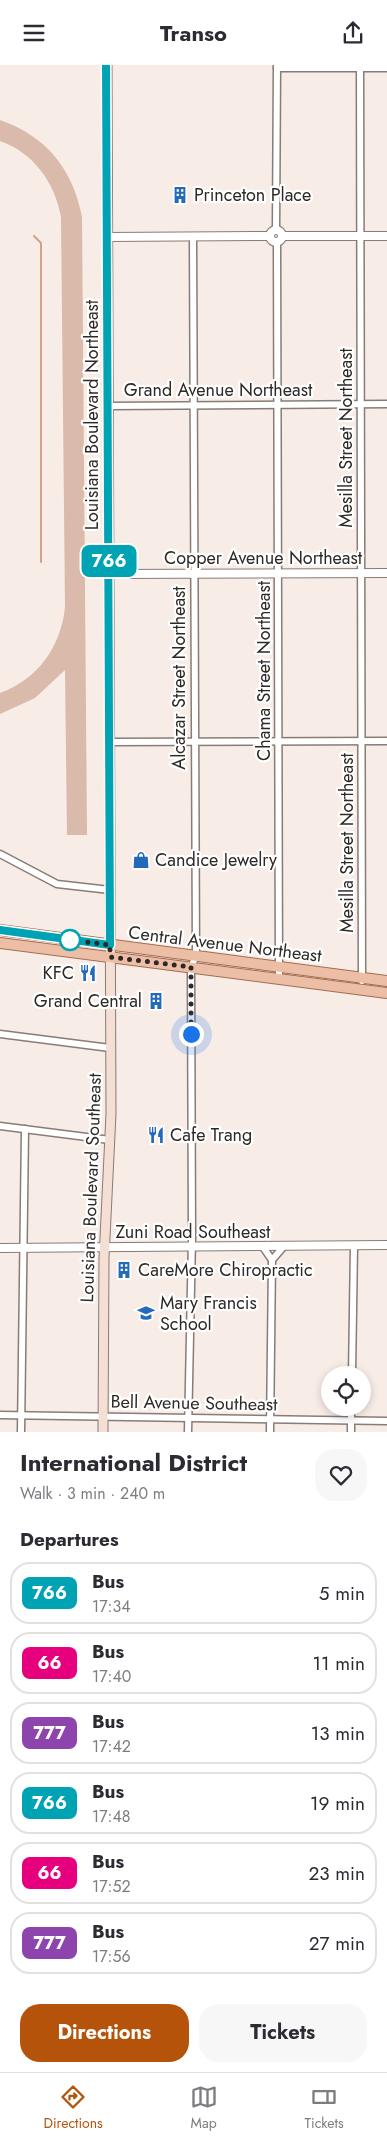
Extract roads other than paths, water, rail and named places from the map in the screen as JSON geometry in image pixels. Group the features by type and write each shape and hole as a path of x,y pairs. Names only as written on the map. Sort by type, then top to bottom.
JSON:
{"main road":[{"name":"Louisiana Boulevard Northeast","path":"106,65 110,945"},
{"name":"Central Avenue Northeast","path":"0,930 387,981"},
{"path":"0,943 387,993"},
{"name":"Louisiana Boulevard Southeast","path":"103,1432 104,1258 110,1140 110,945"}],"street":[{"path":"107,237 270,236 276,230 277,66 387,68"},
{"name":"Mesilla Street Northeast","path":"360,67 362,990"},
{"path":"276,230 283,236 387,236"},
{"path":"270,236 273,242 277,243 283,236"},
{"name":"Alcazar Street Northeast","path":"191,967 196,955 193,237"},
{"name":"Chama Street Northeast","path":"277,243 280,742 279,979"},
{"name":"Grand Avenue Northeast","path":"108,405 387,404"},
{"name":"Copper Avenue Northeast","path":"109,574 387,573"},
{"path":"109,742 387,741"},
{"path":"0,854 58,884 110,890"},
{"path":"188,1432 191,1247 191,967"},
{"path":"0,1034 110,1048"},
{"path":"0,1126 110,1140"},
{"path":"21,1432 25,1129"},
{"name":"Zuni Road Southeast","path":"0,1248 387,1245"},
{"path":"352,1366 354,1246"},
{"path":"263,1247 272,1261 270,1432"},
{"path":"272,1261 284,1247"},
{"name":"Bell Avenue Southeast","path":"0,1415 387,1421"},
{"path":"351,1416 351,1432"}],"waterway":[{"path":"34,236 41,243 41,562"}],"place":[{"name":"Princeton Place","path":"180,195"},
{"name":"Candice Jewelry","path":"141,860"},
{"name":"KFC","path":"88,973"},
{"name":"Grand Central","path":"156,1001"},
{"name":"Cafe Trang","path":"156,1135"},
{"name":"CareMore Chiropractic","path":"124,1270"},
{"name":"Mary Francis School","path":"146,1313"}]}
